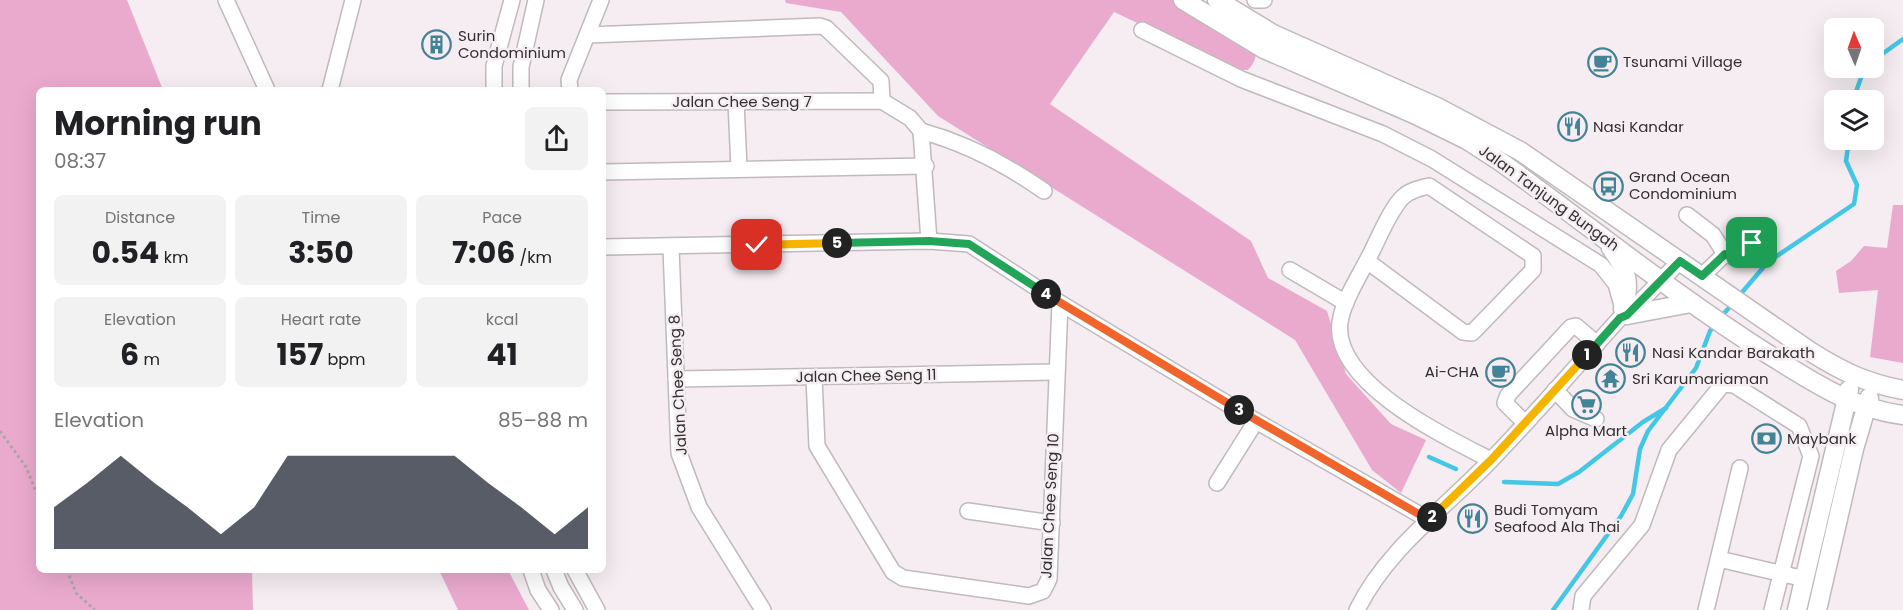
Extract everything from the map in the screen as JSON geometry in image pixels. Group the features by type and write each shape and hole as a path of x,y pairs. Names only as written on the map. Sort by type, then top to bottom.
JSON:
{"main road":[{"name":"Jalan Tanjung Bungah","path":"1183,0 1264,49 1414,114 1467,140 1736,334 1846,400 1866,408 1903,415"},
{"name":"Jalan Tanjung Bungah","path":"1221,1 1273,34 1437,106 1520,151 1803,347 1853,377 1874,385 1903,390"},
{"path":"1599,233 1624,267 1629,278 1629,292 1623,314 1694,305"},
{"path":"1797,610 1853,377"},
{"path":"1817,610 1854,450 1874,385"}],"street":[{"path":"226,0 266,87"},
{"path":"331,87 353,0"},
{"path":"494,87 494,66 512,0"},
{"path":"521,87 521,67 536,0"},
{"path":"570,87 569,80 601,0"},
{"path":"1255,0 1264,0"},
{"path":"588,35 820,26 826,28 881,81 882,101 910,118 921,131 926,166 929,241"},
{"path":"1142,30 1241,79 1383,134 1432,159 1601,265 1616,284 1623,314"},
{"name":"Jalan Chee Seng 7","path":"606,102 882,101"},
{"path":"736,102 739,168"},
{"path":"921,131 945,137 1024,177 1044,191"},
{"path":"606,172 926,166"},
{"path":"1367,261 1463,332 1472,333 1533,270 1533,256 1429,186 1414,190 1403,197 1367,261 1340,319 1340,332 1352,363 1366,382 1402,410 1491,460"},
{"path":"1687,215 1713,235 1725,254 1734,257 1752,243"},
{"path":"606,247 671,248 929,241 969,244 1060,303 1256,421 1429,520"},
{"name":"Jalan Chee Seng 8","path":"671,248 679,453 699,507 763,610"},
{"path":"1708,281 1725,254"},
{"path":"1357,610 1377,577 1429,520 1491,460 1676,259"},
{"path":"1290,270 1346,303"},
{"name":"Jalan Chee Seng 10","path":"814,378 817,446 893,572 903,578 1029,596 1044,591 1048,579 1060,303"},
{"path":"1525,423 1508,408 1505,403 1508,395 1571,327 1576,326 1597,344"},
{"name":"Jalan Chee Seng 11","path":"676,379 1056,372"},
{"path":"1581,610 1583,596 1642,525 1669,450 1723,384 1734,385 1790,418 1799,426 1811,456 1772,610"},
{"path":"1555,390 1573,409 1596,419"},
{"path":"1217,483 1256,421"},
{"path":"1706,610 1740,468"},
{"path":"969,511 1052,523"},
{"path":"1719,559 1805,579"},
{"path":"532,573 538,590 551,610"},
{"path":"555,573 575,610"},
{"path":"577,573 597,610"}],"path":[{"path":"0,431 26,467 36,492"},
{"path":"68,573 76,592 95,610"}],"shaded area":[{"path":"0,0 127,0 162,87 36,87 36,573 252,573 253,610 0,610"},
{"path":"785,0 1173,0 1255,48 1255,58 1248,70 1237,70 1114,12 1050,104 1251,241 1268,278 1327,311 1346,374 1391,424 1426,440 1401,493 1372,470 1295,340 938,116 841,12 786,3"},
{"path":"1893,205 1903,205 1903,363 1870,357 1878,290 1839,293 1836,271 1851,261 1864,246 1887,248"},
{"path":"440,573 510,573 529,610 458,610"}],"waterway":[{"path":"1884,53 1903,39"},
{"path":"1857,90 1861,78"},
{"path":"1738,297 1768,262 1854,204 1857,185 1846,161 1848,150"},
{"path":"1721,317 1733,303"},
{"path":"1553,610 1621,516 1633,494 1640,449 1648,431 1696,368 1710,331 1716,324"},
{"path":"1504,482 1558,484 1579,472 1643,422 1666,408"},
{"path":"1429,457 1456,469"}],"place":[{"name":"Surin Condominium","path":"437,45"},
{"name":"Tsunami Village","path":"1602,62"},
{"name":"Nasi Kandar","path":"1572,127"},
{"name":"Grand Ocean Condominium","path":"1608,186"},
{"name":"Nasi Kandar Barakath","path":"1631,353"},
{"name":"Ai-CHA","path":"1500,372"},
{"name":"Sri Karumariaman","path":"1611,379"},
{"name":"Alpha Mart","path":"1586,404"},
{"name":"Maybank","path":"1766,439"},
{"name":"Budi Tomyam Seafood Ala Thai","path":"1473,519"}],"route":[{"path":"757,245 929,241 969,244 1060,303 1256,421 1429,520 1491,460 1620,318 1627,315 1680,261 1702,276 1725,254 1734,257 1752,243"}]}
